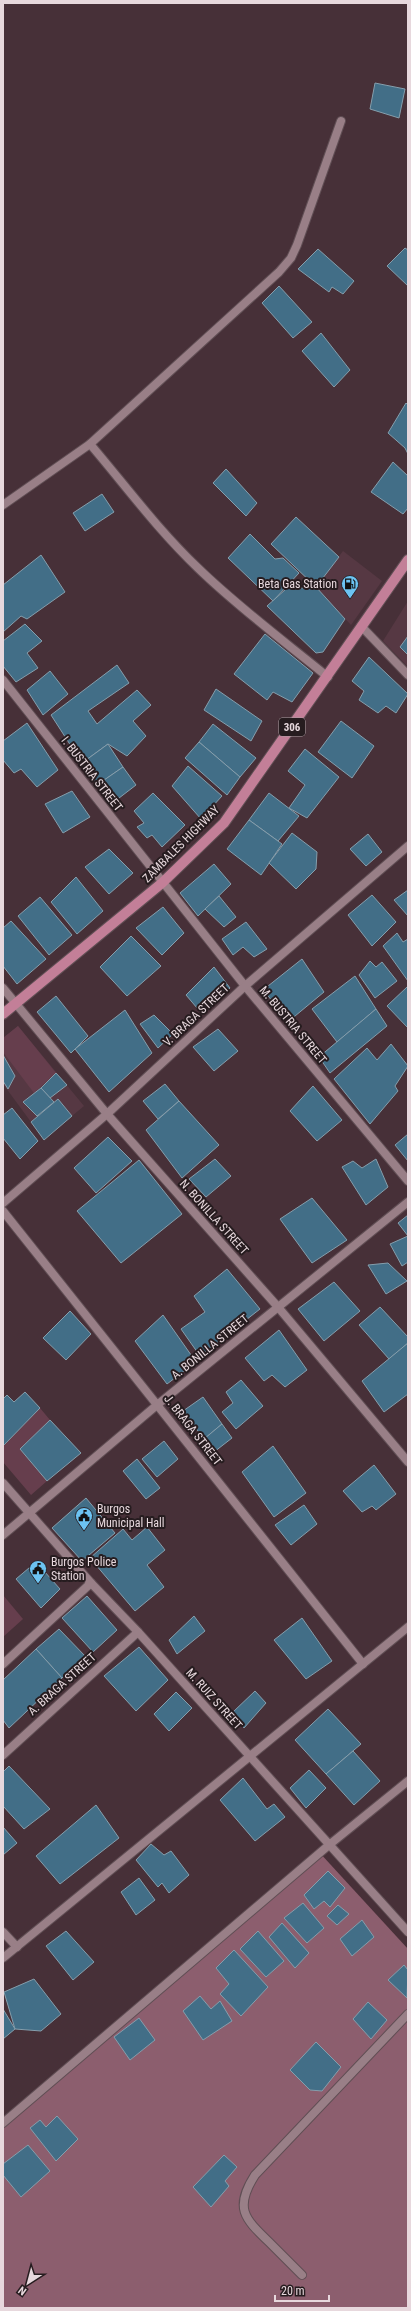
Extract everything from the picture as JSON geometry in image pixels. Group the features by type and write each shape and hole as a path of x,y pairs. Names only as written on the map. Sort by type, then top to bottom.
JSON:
{"main road":[{"name":"ZAMBALES HIGHWAY","path":"3,1014 162,883 224,823 328,677 361,626 408,560"}],"street":[{"path":"3,505 90,444 279,272 290,258 341,120"},
{"path":"90,444 169,537 197,567 232,600 328,677"},
{"path":"361,626 408,675"},
{"name":"I. BUSTRIA STREET","path":"3,680 162,883"},
{"name":"V. BRAGA STREET","path":"3,1203 107,1114 245,986 408,846"},
{"name":"M. BUSTRIA STREET","path":"162,883 245,986 408,1181"},
{"name":"N. BONILLA STREET","path":"3,988 107,1114 278,1307 408,1462"},
{"name":"A. BONILLA STREET","path":"3,1535 28,1512 157,1405 408,1202"},
{"name":"J. BRAGA STREET","path":"3,1211 363,1664"},
{"name":"M. RUIZ STREET","path":"3,1482 91,1583 138,1632 408,1932"},
{"path":"3,1664 91,1583"},
{"path":"3,1958 408,1627"},
{"name":"A. BRAGA STREET","path":"3,1754 138,1632"},
{"path":"3,2124 329,1845 408,1781"},
{"path":"3,1932 17,1947"},
{"path":"302,2275 248,2221 244,2199 248,2187 256,2175 408,2014"}],"shaded area":[{"name":"Beta Gas Station","path":"343,551 382,581 351,625 316,587"},
{"path":"408,601 408,667 383,641"},
{"path":"18,1026 84,1106 72,1116 58,1099 31,1122 3,1084 3,1038"},
{"path":"18,1026 56,1073 34,1093 3,1052 3,1038"},
{"path":"40,1408 50,1420 20,1449 47,1481 31,1495 3,1462 3,1446"},
{"path":"3,1595 23,1619 3,1637"},
{"path":"319,1852 408,1949 408,2308 3,2308 3,2122"}],"building":[{"path":"375,83 405,89 399,118 370,109"},
{"path":"405,248 408,250 408,286 387,266"},
{"path":"318,249 354,281 343,294 332,287 329,292 298,269"},
{"path":"279,286 312,322 293,338 262,303"},
{"path":"321,333 350,370 334,387 302,351"},
{"path":"406,403 408,405 408,454 405,448 388,433"},
{"path":"393,462 408,476 408,508 403,514 371,492"},
{"path":"226,469 257,503 246,516 213,483"},
{"path":"102,494 114,512 85,531 73,513"},
{"path":"296,517 339,557 316,587 271,544"},
{"path":"250,534 275,559 283,558 299,573 273,601 228,558"},
{"path":"41,555 65,592 27,619 21,616 3,632 3,585"},
{"path":"295,581 301,588 316,587 345,619 323,652 316,653 267,606"},
{"path":"25,624 42,641 27,653 38,668 16,682 3,666 3,641"},
{"path":"265,634 313,673 292,702 273,692 267,700 234,674"},
{"path":"408,636 408,655 400,647"},
{"path":"369,657 408,694 396,713 386,706 378,713 359,700 364,691 352,681"},
{"path":"117,665 129,683 88,711 97,724 137,690 151,705 133,721 146,736 127,756 108,744 82,763 51,715"},
{"path":"50,671 68,694 43,715 27,690"},
{"path":"216,689 262,721 251,741 204,710"},
{"path":"341,721 374,746 352,778 318,752"},
{"path":"27,723 58,770 37,787 21,769 14,773 3,760 3,741"},
{"path":"213,724 256,758 240,777 199,742"},
{"path":"199,742 240,777 227,795 185,758"},
{"path":"108,744 123,767 97,785 82,763"},
{"path":"305,749 339,777 307,818 289,808 305,785 288,771"},
{"path":"188,766 222,796 201,819 172,786"},
{"path":"123,767 136,785 110,805 97,785"},
{"path":"72,791 90,817 63,833 45,804"},
{"path":"153,793 185,825 162,847 152,835 147,838 137,827 144,823 134,811"},
{"path":"269,793 299,816 278,841 249,820"},
{"path":"249,820 282,844 261,875 227,849"},
{"path":"292,833 317,852 316,869 296,889 269,863"},
{"path":"368,834 382,852 366,866 350,849"},
{"path":"109,849 133,873 109,894 85,867"},
{"path":"214,864 231,884 198,916 180,893"},
{"path":"76,877 103,911 77,934 51,902"},
{"path":"408,890 408,916 394,900"},
{"path":"372,895 396,922 372,946 348,915"},
{"path":"219,896 236,917 224,927 205,909"},
{"path":"40,897 72,935 49,955 18,916"},
{"path":"163,907 184,933 162,955 136,928"},
{"path":"11,921 46,959 17,984 3,966 3,928"},
{"path":"246,922 267,949 254,957 243,947 233,955 222,939"},
{"path":"397,933 403,942 408,939 408,981 383,946"},
{"path":"131,936 161,966 127,996 100,967"},
{"path":"302,959 324,992 289,1021 263,990"},
{"path":"370,961 376,967 382,962 397,981 375,998 359,975"},
{"path":"214,967 230,988 203,1015 186,995"},
{"path":"355,976 376,1009 337,1042 312,1009"},
{"path":"407,987 408,988 408,1028 387,1006"},
{"path":"56,996 88,1036 71,1053 37,1012"},
{"path":"376,1009 387,1026 330,1073 319,1057"},
{"path":"125,1010 152,1053 109,1092 75,1049"},
{"path":"154,1015 173,1034 158,1048 140,1024"},
{"path":"218,1029 238,1051 214,1071 193,1047"},
{"path":"391,1044 408,1066 395,1086 398,1091 370,1124 334,1079 367,1048 377,1060"},
{"path":"3,1055 15,1076 8,1089 3,1081"},
{"path":"56,1073 67,1085 50,1098 41,1088"},
{"path":"165,1084 179,1101 158,1119 143,1101"},
{"path":"313,1086 342,1120 317,1141 290,1111"},
{"path":"41,1088 54,1102 37,1116 23,1102"},
{"path":"58,1099 72,1116 44,1140 31,1122"},
{"path":"179,1101 219,1145 182,1178 146,1130"},
{"path":"12,1108 38,1141 20,1159 3,1138 3,1115"},
{"path":"408,1134 408,1161 395,1145"},
{"path":"108,1137 132,1161 96,1193 74,1168"},
{"path":"215,1159 231,1176 206,1197 189,1179"},
{"path":"376,1159 388,1187 366,1205 342,1167 353,1161 362,1168"},
{"path":"139,1160 182,1214 121,1263 77,1211"},
{"path":"312,1198 347,1240 312,1263 280,1219"},
{"path":"408,1215 408,1236 398,1223"},
{"path":"408,1236 408,1262 402,1266 390,1244"},
{"path":"388,1263 407,1281 386,1294 368,1265"},
{"path":"227,1269 260,1309 200,1356 181,1329 205,1312 194,1296"},
{"path":"334,1282 360,1311 324,1341 298,1309"},
{"path":"380,1307 408,1337 408,1343 389,1359 359,1325"},
{"path":"70,1311 91,1334 66,1360 43,1338"},
{"path":"163,1315 196,1362 167,1384 135,1341"},
{"path":"279,1330 307,1370 285,1387 272,1375 264,1381 245,1358"},
{"path":"408,1343 408,1394 384,1412 362,1381"},
{"path":"241,1380 263,1406 236,1429 222,1412 233,1403 226,1392"},
{"path":"25,1392 40,1408 3,1446 3,1399 7,1395 14,1402"},
{"path":"203,1397 222,1424 204,1439 183,1411"},
{"path":"50,1420 81,1453 47,1481 20,1449"},
{"path":"222,1424 232,1438 214,1452 204,1439"},
{"path":"164,1441 178,1459 157,1477 142,1459"},
{"path":"273,1446 306,1493 274,1517 242,1472"},
{"path":"137,1459 160,1488 146,1499 123,1471"},
{"path":"374,1465 396,1494 376,1510 372,1506 362,1512 343,1491"},
{"name":"Burgos Municipal Hall","path":"86,1498 115,1533 82,1561 52,1528"},
{"path":"304,1505 317,1524 291,1545 275,1525"},
{"path":"147,1527 165,1550 147,1565 164,1587 135,1611 90,1558 123,1529 132,1540"},
{"name":"Burgos Police Station","path":"36,1562 60,1589 41,1608 16,1579"},
{"path":"87,1596 117,1630 93,1652 62,1618"},
{"path":"194,1616 205,1631 177,1654 169,1640"},
{"path":"302,1618 332,1661 306,1679 274,1640"},
{"path":"59,1629 86,1657 62,1678 36,1649"},
{"path":"139,1647 168,1680 136,1711 104,1676"},
{"path":"36,1649 62,1678 9,1728 3,1720 3,1680"},
{"path":"255,1691 266,1703 244,1728 233,1712"},
{"path":"176,1692 192,1708 169,1731 154,1714"},
{"path":"328,1709 361,1744 326,1774 295,1740"},
{"path":"353,1751 380,1781 354,1805 326,1774"},
{"path":"9,1766 50,1809 24,1829 3,1806 3,1772"},
{"path":"309,1770 326,1788 306,1808 290,1788"},
{"path":"243,1778 267,1809 274,1804 285,1817 255,1841 220,1800"},
{"path":"96,1805 119,1838 60,1884 36,1856"},
{"path":"3,1827 17,1843 3,1855"},
{"path":"151,1844 164,1855 171,1851 189,1875 169,1893 162,1883 158,1887 136,1860"},
{"path":"328,1871 345,1888 330,1907 324,1901 314,1909 304,1895"},
{"path":"139,1878 155,1900 136,1915 121,1892"},
{"path":"303,1903 324,1928 307,1943 284,1918"},
{"path":"338,1905 349,1914 337,1925 327,1916"},
{"path":"362,1920 374,1937 352,1956 340,1939"},
{"path":"282,1923 309,1953 295,1968 269,1937"},
{"path":"66,1931 94,1962 73,1980 46,1946"},
{"path":"258,1931 284,1961 266,1977 240,1949"},
{"path":"234,1950 268,1987 241,2016 220,1994 229,1984 216,1968"},
{"path":"404,1965 408,1970 407,1998 388,1980"},
{"path":"34,1979 61,2014 41,2031 15,2029 4,1992"},
{"path":"200,1996 211,2009 220,2001 232,2021 203,2040 183,2011"},
{"path":"368,2002 387,2020 371,2039 353,2019"},
{"path":"3,2009 15,2029 3,2039"},
{"path":"139,2018 155,2040 130,2060 114,2037"},
{"path":"316,2042 341,2067 322,2091 310,2090 290,2070"},
{"path":"57,2116 78,2139 56,2161 30,2128 40,2120 46,2127"},
{"path":"28,2145 50,2171 21,2197 3,2175 3,2164"},
{"path":"224,2155 237,2167 225,2181 229,2186 211,2207 193,2187"}],"place":[{"name":"Beta Gas Station","path":"350,599"},
{"name":"Burgos Municipal Hall","path":"84,1531"},
{"name":"Burgos Police Station","path":"38,1584"}]}
